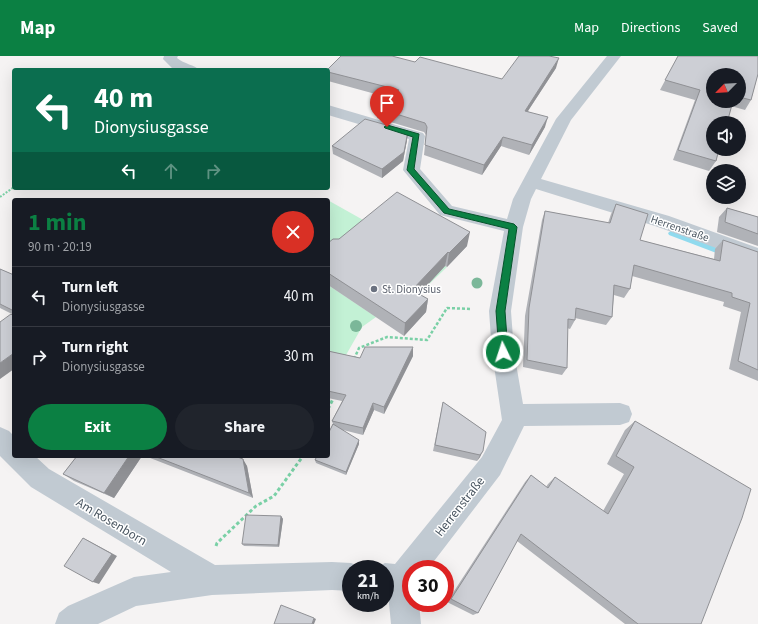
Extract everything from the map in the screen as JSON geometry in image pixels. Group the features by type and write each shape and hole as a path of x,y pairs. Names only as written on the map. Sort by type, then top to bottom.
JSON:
{"street":[{"name":"Herrenstraße","path":"394,577 491,466 514,421 503,352 500,311 514,227 522,199 564,119 614,56"},
{"path":"170,57 178,66 185,68"},
{"path":"330,111 417,136 411,170 446,211 514,227"},
{"name":"Herrenstraße","path":"531,182 662,221 758,256"},
{"path":"513,415 620,414"},
{"path":"0,439 12,451"},
{"name":"Am Rosenborn","path":"19,458 40,478 212,580"},
{"path":"70,624 79,617 134,592 212,580 342,577"},
{"path":"394,582 406,624"}],"path":[{"path":"0,197 12,188"},
{"path":"352,362 359,348 386,336 427,340 447,308 478,310"},
{"path":"330,405 335,396"},
{"path":"212,580 217,543 256,506 274,496 302,458"}],"green space":[{"path":"330,201 447,267 420,293 356,253 330,258"},
{"path":"330,286 376,317 362,327 342,362 330,359"}],"building":[{"path":"341,56 392,56 415,62 420,57 502,79 519,56 549,56 559,58 525,111 548,117 532,145 503,137 484,165 425,145 427,127 425,123 377,108 399,90 330,73 329,68"},
{"path":"678,56 758,56 758,74 751,100 746,99 746,68 706,68 706,108 731,108 729,116 706,116 706,156 717,156 716,161 678,150 700,90 665,80"},
{"path":"365,119 408,131 404,152 382,169 332,146"},
{"path":"397,192 470,232 449,253 448,252 412,290 428,299 405,323 330,274 330,241 333,239 339,239"},
{"path":"616,204 648,214 640,240 720,261 723,240 758,252 758,370 738,361 750,303 732,297 732,293 634,265 630,289 614,285 612,317 576,308 575,320 568,319 567,368 527,360 529,308 545,211 610,223"},
{"path":"727,208 758,217 758,234 725,222"},
{"path":"0,269 12,274 12,310 0,304"},
{"path":"11,314 12,315 12,354 0,363 0,322"},
{"path":"365,347 413,347 384,407 373,403 363,428 332,421 346,395 330,391 330,351 360,358"},
{"path":"443,402 486,432 483,451 480,455 435,445"},
{"path":"635,421 751,489 742,518 701,624 638,624 521,534 478,613 454,601 454,594 531,475 548,488 555,477 608,514 634,467 616,456"},
{"path":"333,424 359,440 346,472 315,460 316,458 330,458 330,430"},
{"path":"75,458 128,458 104,493 63,474"},
{"path":"159,458 243,459 249,493"},
{"path":"246,515 281,516 278,545 242,544"},
{"path":"83,538 112,554 93,582 64,566"},
{"path":"281,605 314,618 312,624 274,624"}],"waterway":[{"path":"672,233 719,251"}],"place":[{"name":"St. Dionysius","path":"374,289"}],"route":[{"path":"387,127 417,136 411,170 446,211 514,227 500,311 503,352"}]}
